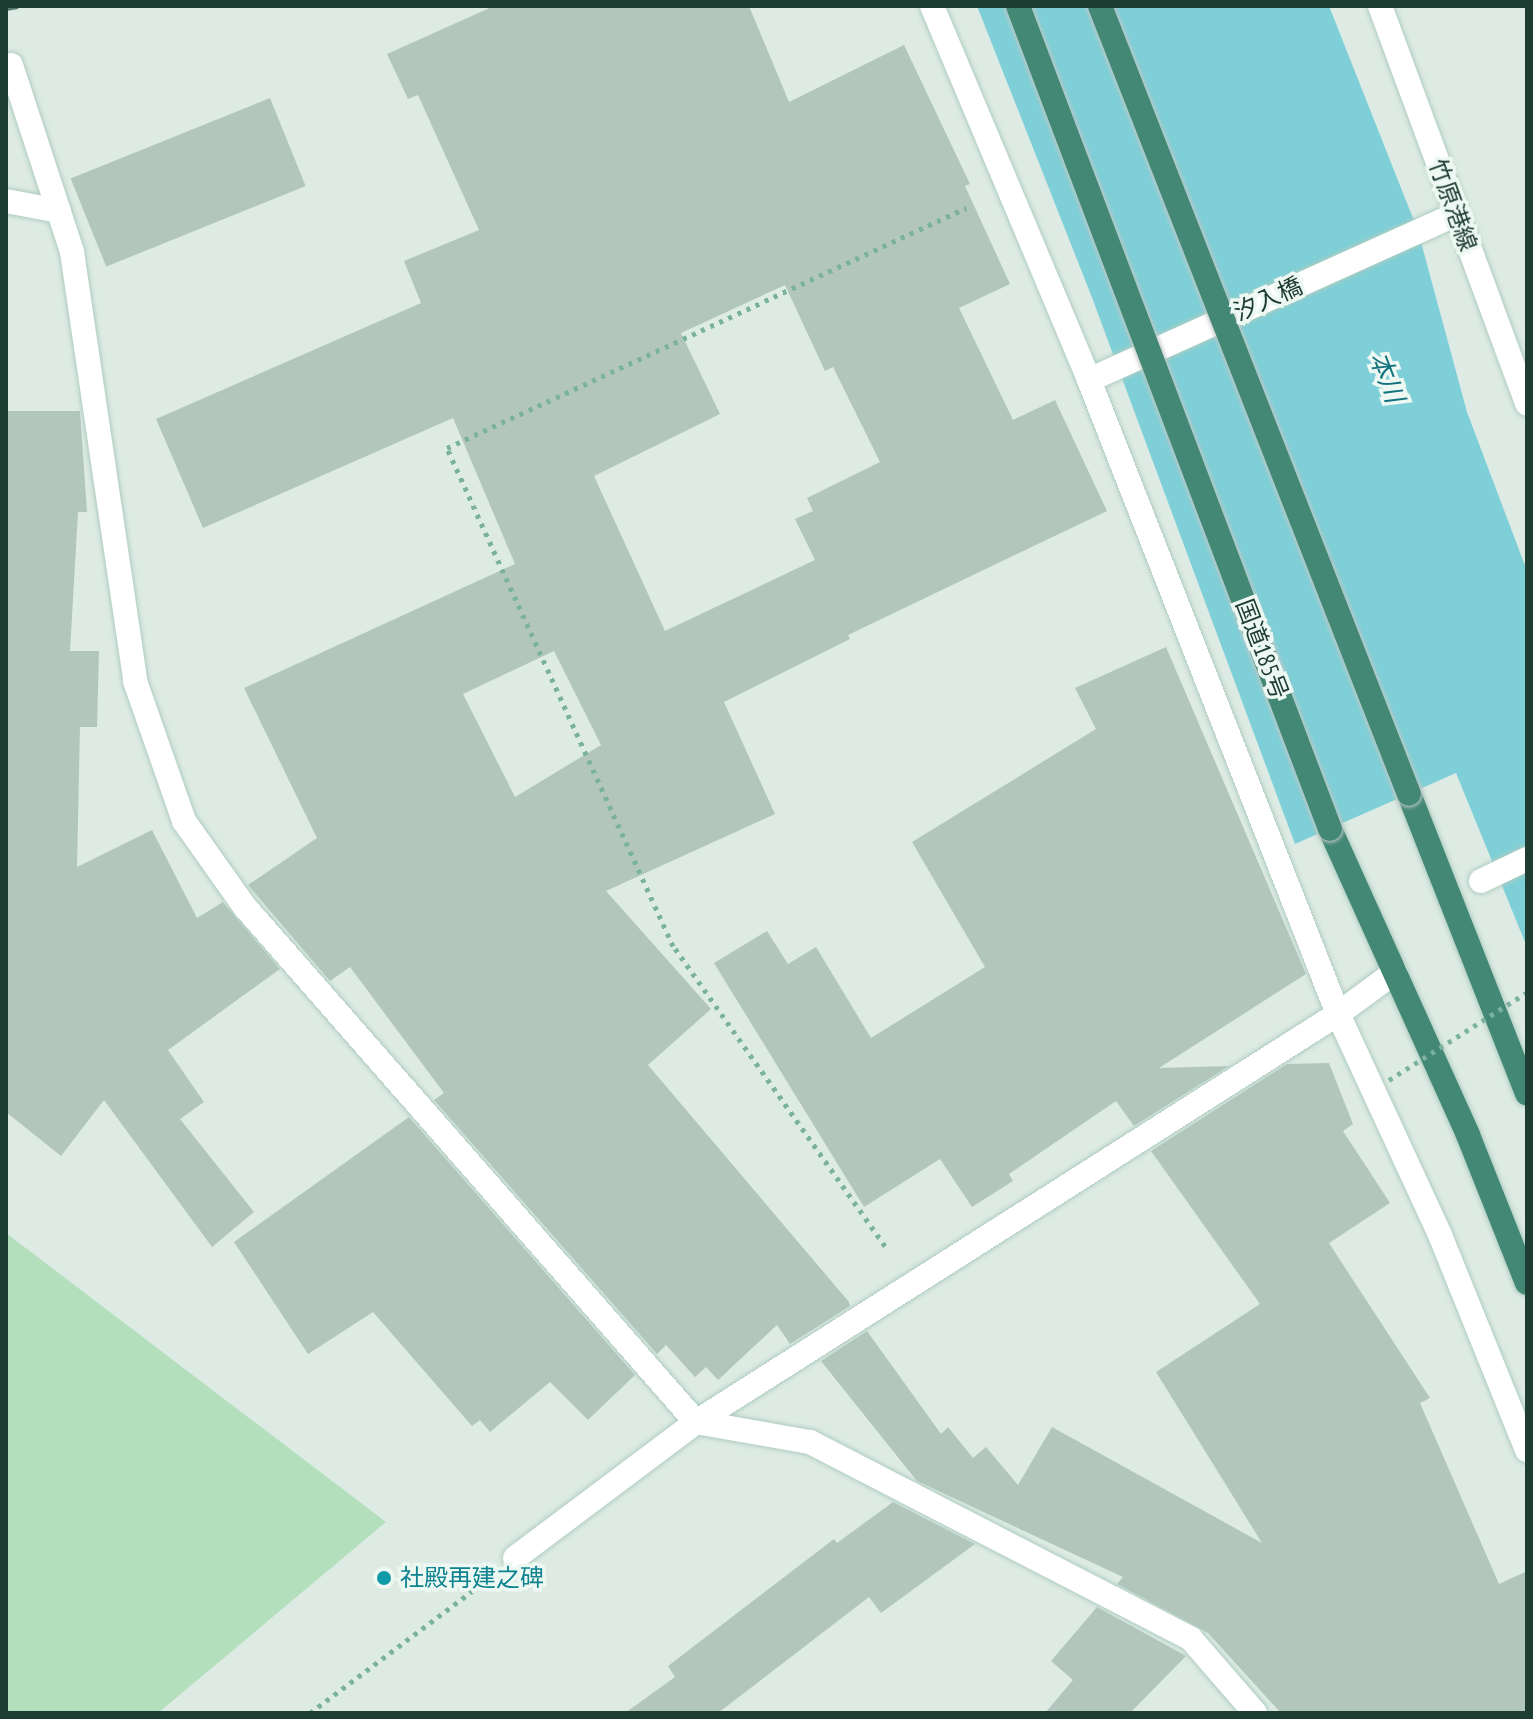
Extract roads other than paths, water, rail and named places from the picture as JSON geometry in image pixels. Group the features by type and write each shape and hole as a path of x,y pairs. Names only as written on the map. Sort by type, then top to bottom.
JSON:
{"highway":[{"name":"国道185号","path":"1018,6 1330,829 1395,972 1527,1283"},
{"path":"1100,6 1527,1094"}],"street":[{"path":"932,6 1089,380 1338,1014 1440,1235 1527,1450"},
{"name":"竹原港線","path":"1380,6 1527,404"},
{"path":"11,65 72,252 135,681 184,821 245,907 696,1422 810,1442 1177,1631 1191,1639 1255,1713"},
{"path":"6,201 59,211"},
{"name":"汐入橋","path":"1089,380 1456,214"},
{"path":"1481,881 1527,859"},
{"path":"515,1558 696,1422 911,1282 1338,1014 1395,972"}],"water":[{"name":"本川","path":"977,6 1329,6 1418,231 1467,412 1527,571 1527,947 1456,773 1295,844 1091,295"}],"railway":[{"path":"6,8 18,6"}],"place":[{"name":"社殿再建之碑","path":"384,1578"}]}
